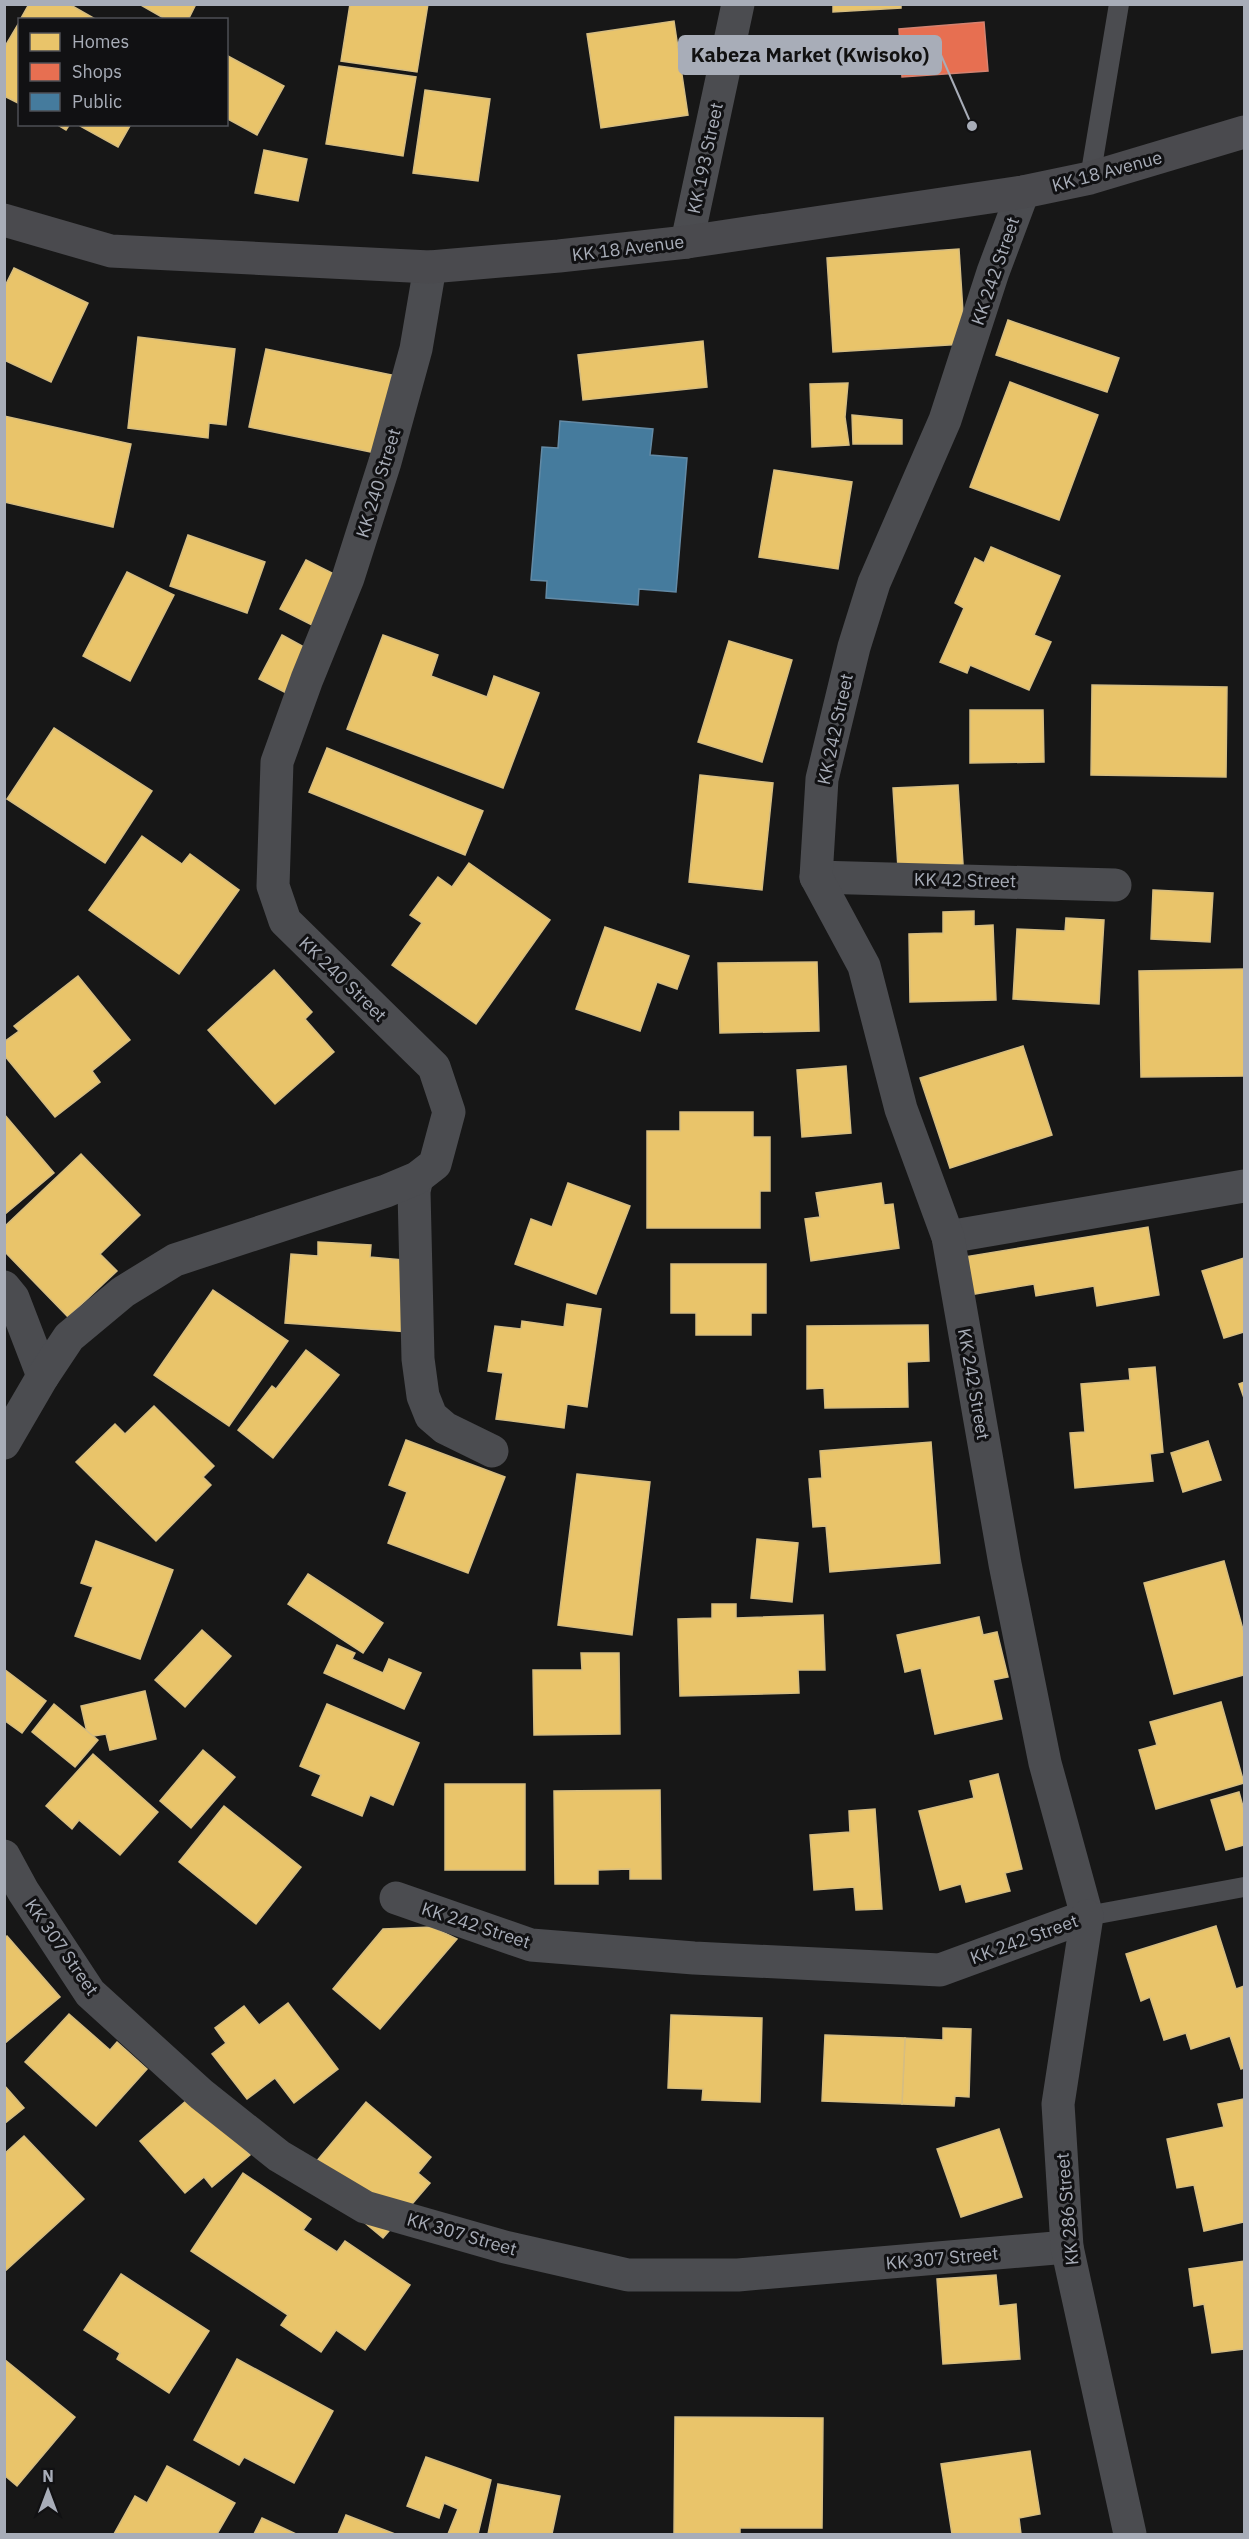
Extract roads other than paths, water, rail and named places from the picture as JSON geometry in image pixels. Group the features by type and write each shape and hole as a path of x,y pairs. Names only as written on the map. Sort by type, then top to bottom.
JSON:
{"main road":[{"name":"KK 18 Avenue","path":"4,220 111,250 430,267 687,242 1023,192 1090,178 1245,132"}],"street":[{"name":"KK 193 Street","path":"687,242 738,4"},
{"name":"KK 242 Street","path":"396,1898 531,1945 694,1958 940,1970 1087,1916 1043,1752 1005,1564 948,1237 901,1109 864,966 816,877 822,779 854,646 874,583 945,420 993,272 1023,192"},
{"name":"KK 240 Street","path":"4,1443 69,1337 123,1292 175,1260 386,1191 417,1178 435,1164 449,1112 434,1067 285,921 273,886 277,762 307,679 348,578 385,462 416,349 430,267"},
{"name":"KK 42 Street","path":"816,877 1114,885"},
{"path":"417,1178 414,1191 418,1359 423,1396 431,1416 445,1428 492,1450"},
{"path":"948,1237 1245,1186"},
{"path":"4,1287 13,1298 43,1376"},
{"name":"KK 307 Street","path":"4,1856 23,1891 90,1993 201,2094 279,2156 366,2207 505,2247 628,2275 738,2275 1067,2247"},
{"name":"KK 286 Street","path":"1087,1916 1058,2104 1067,2247 1130,2535"}],"lane":[{"path":"1090,178 1119,4"},
{"path":"1087,1916 1245,1887"}],"place":[{"name":"Kabeza Market (Kwisoko)","path":"972,126"}]}
